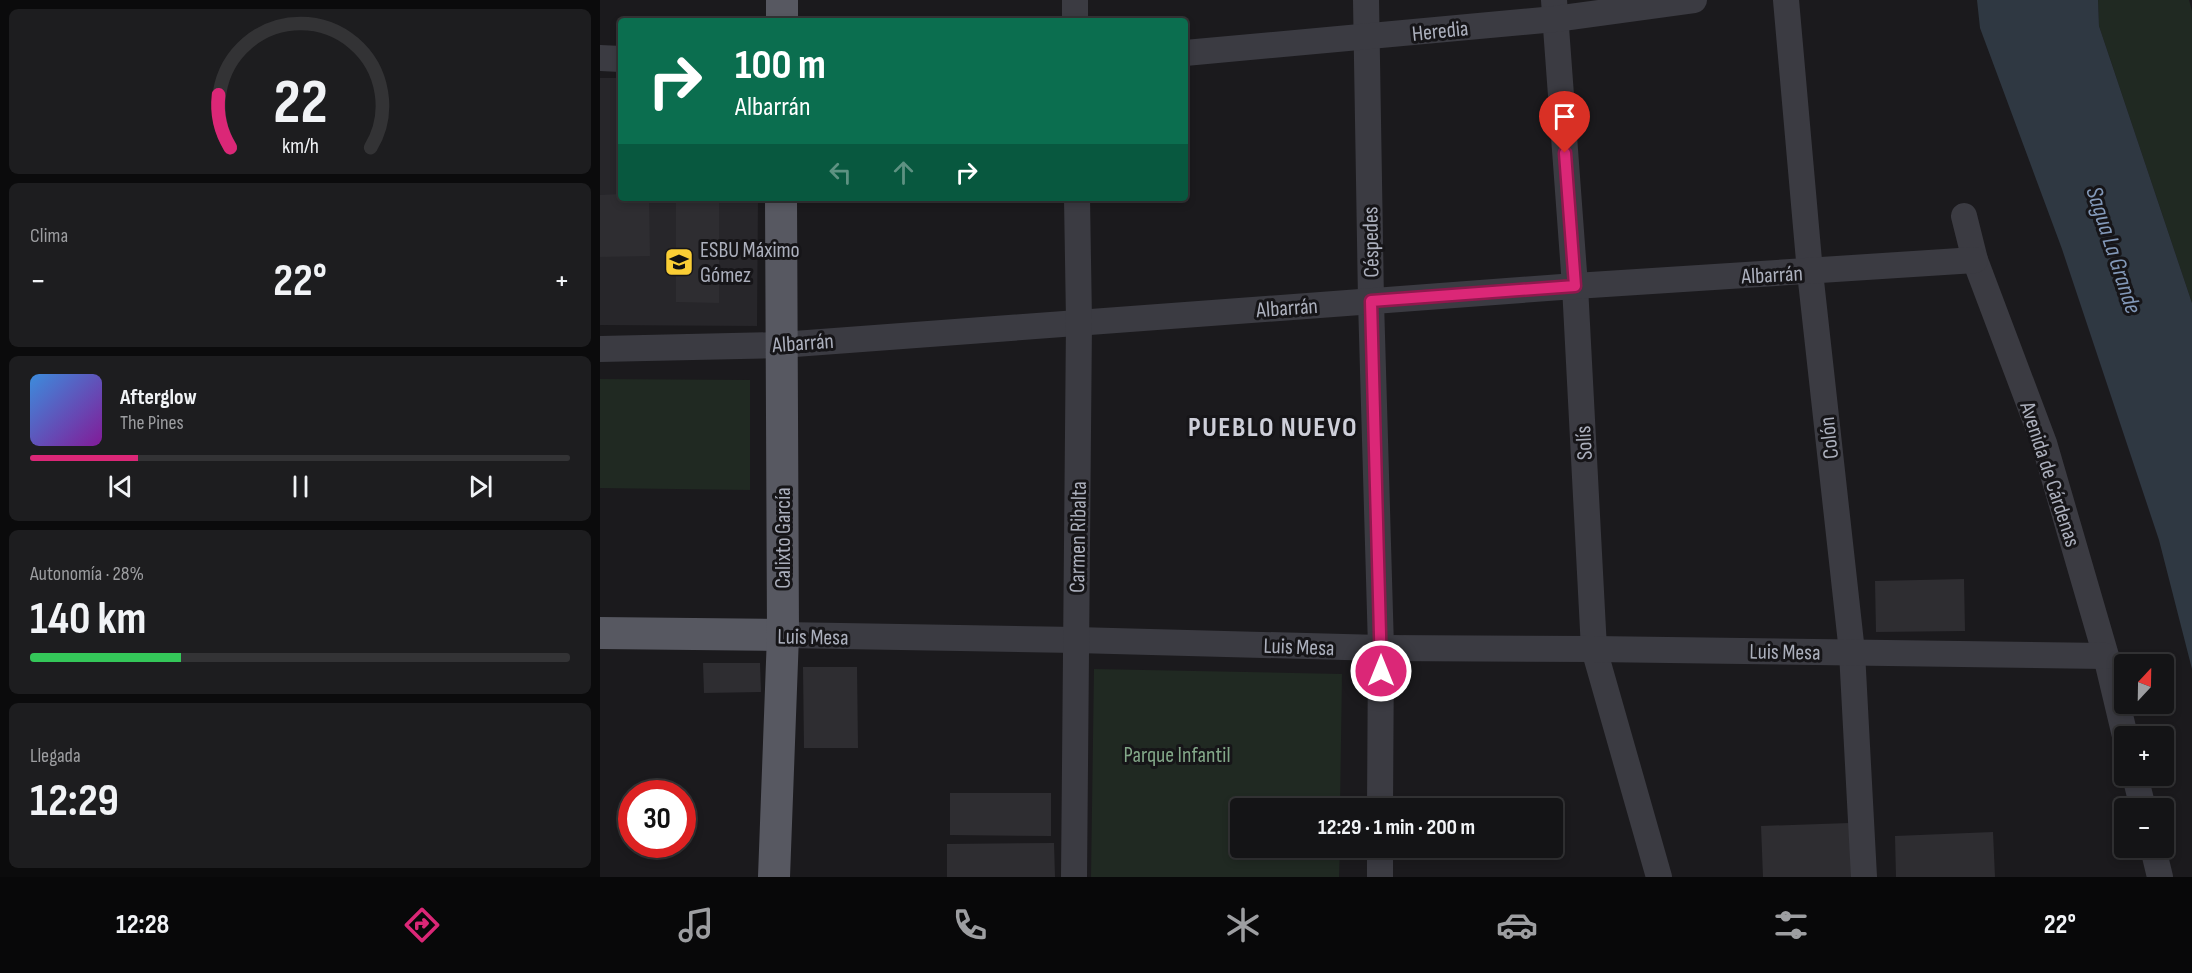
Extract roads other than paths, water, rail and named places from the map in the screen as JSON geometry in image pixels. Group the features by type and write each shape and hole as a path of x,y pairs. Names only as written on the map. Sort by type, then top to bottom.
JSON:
{"main road":[{"path":"782,0 782,18"},
{"name":"Calixto García","path":"774,877 783,635 781,201"},
{"name":"Luis Mesa","path":"600,633 783,635"}],"street":[{"path":"1075,0 1075,18"},
{"name":"Céspedes","path":"1366,0 1371,301 1381,648 1380,798"},
{"name":"Heredia","path":"1188,53 1366,37 1555,10 1694,0"},
{"name":"Colón","path":"1786,0 1810,272 1852,652 1864,877"},
{"name":"Solís","path":"1555,10 1575,286 1593,649 1659,877"},
{"path":"600,58 618,59"},
{"name":"Carmen Ribalta","path":"1074,877 1079,321 1077,201"},
{"name":"Avenida de Cárdenas","path":"1964,216 1975,261 2044,443 2106,656 2124,726"},
{"name":"Albarrán","path":"600,349 781,345 1079,321 1575,286 1975,261"},
{"name":"Luis Mesa","path":"783,635 1381,648 2106,656"},
{"path":"1380,858 1380,877"},
{"path":"2155,858 2160,877"}],"water":[{"name":"Sagua La Grande","path":"1977,0 2098,0 2099,26 2192,303 2192,669 2159,540 2062,249 1980,28"}],"place":[{"name":"ESBU Máximo Gómez","path":"679,262"}],"district":[{"name":"PUEBLO NUEVO","path":"1273,426"}],"park label":[{"name":"Parque Infantil","path":"1177,754"}]}
